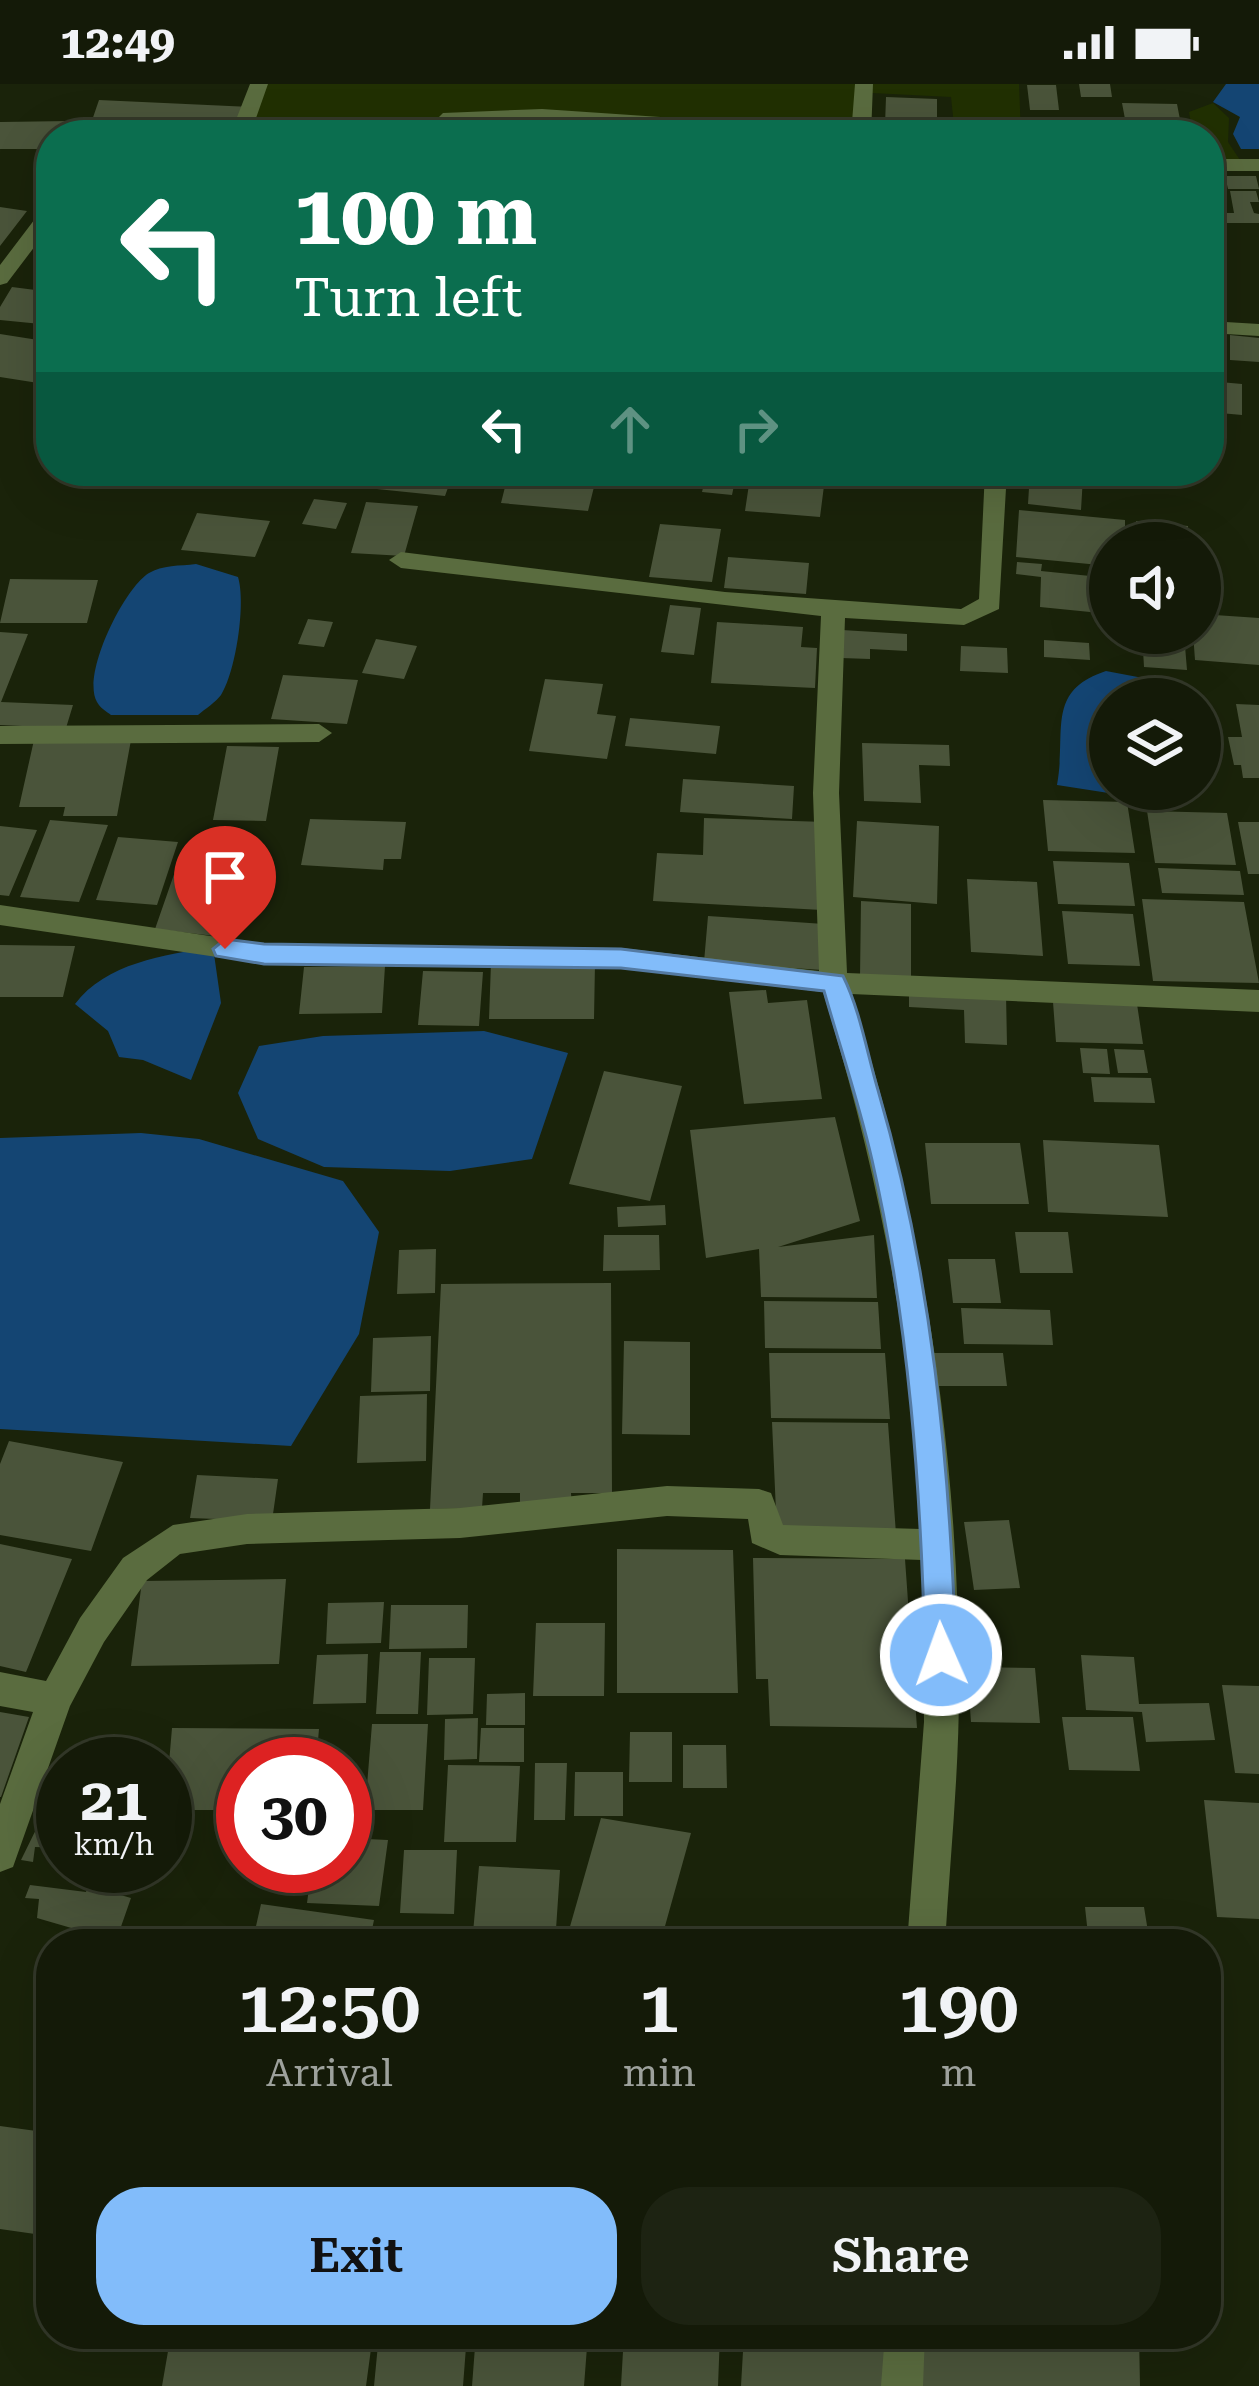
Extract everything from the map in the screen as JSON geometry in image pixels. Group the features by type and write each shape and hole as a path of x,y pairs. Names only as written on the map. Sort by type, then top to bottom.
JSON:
{"street":[{"path":"246,120 260,84"},
{"path":"862,120 864,84"},
{"path":"442,120 569,107 695,120"},
{"path":"1224,165 1259,165"},
{"path":"0,278 36,231"},
{"path":"1224,328 1259,330"},
{"path":"401,560 639,593 964,616 992,603 996,486"},
{"path":"834,609 829,636 826,801 826,908 834,982 885,1160 922,1366 938,1545 942,1692 927,1929"},
{"path":"0,735 319,733"},
{"path":"0,915 264,954 621,958 834,982 1259,1001"},
{"path":"0,1855 55,1699 92,1630 136,1569 173,1540 247,1528 460,1522 668,1501 726,1501 758,1504 764,1513 764,1532 780,1540 938,1545"},
{"path":"0,1689 55,1699"},
{"path":"902,2386 904,2349"}],"green space":[{"path":"259,84 864,84 862,120 640,120 567,115 246,120"},
{"path":"873,84 1019,84 1020,120 953,120 951,97 872,93"},
{"path":"1213,103 1229,118 1228,142 1240,160 1224,159 1224,120 1190,120 1189,112"}],"water":[{"path":"1226,84 1259,84 1259,149 1241,149 1233,134 1240,117 1213,102"},
{"path":"196,564 238,577 238,637 221,695 198,715 111,715 98,704 94,689 100,653 117,613 149,573"},
{"path":"1106,671 1143,678 1089,678"},
{"path":"1087,679 1089,790 1057,785 1062,715 1074,690"},
{"path":"213,947 221,1003 191,1080 143,1060 119,1057 108,1031 75,1004 119,970"},
{"path":"484,1031 568,1053 532,1159 450,1171 324,1167 258,1139 238,1093 259,1046 323,1036"},
{"path":"141,1133 199,1139 343,1181 379,1232 359,1334 291,1446 0,1429 0,1138"}],"building":[{"path":"1079,84 1110,84 1112,97 1081,97"},
{"path":"1027,85 1056,85 1059,110 1030,110"},
{"path":"886,97 937,99 937,120 885,120"},
{"path":"99,100 251,107 246,120 92,120"},
{"path":"1122,103 1177,104 1180,120 1125,120"},
{"path":"36,121 36,149 0,149 0,122"},
{"path":"1225,176 1256,176 1259,189 1228,189"},
{"path":"1230,191 1256,191 1259,202 1250,202 1259,223 1226,223 1224,213 1234,213"},
{"path":"0,207 27,211 0,246"},
{"path":"12,287 36,290 36,324 0,320 0,307"},
{"path":"0,334 36,340 36,383 0,377"},
{"path":"1230,335 1259,338 1259,362 1230,360"},
{"path":"1224,382 1242,384 1242,415 1224,413"},
{"path":"368,486 449,486 445,496"},
{"path":"505,486 594,486 588,511 501,503"},
{"path":"703,486 734,486 732,495 702,492"},
{"path":"749,486 824,486 820,517 745,511"},
{"path":"1029,486 1082,486 1081,510 1028,504"},
{"path":"314,499 347,503 336,529 302,524"},
{"path":"366,502 418,506 404,556 351,553"},
{"path":"1019,510 1125,520 1089,522 1089,564 1016,557"},
{"path":"197,513 270,521 255,557 181,550"},
{"path":"660,524 721,529 712,582 649,577"},
{"path":"728,557 809,563 806,594 724,588"},
{"path":"1017,562 1042,564 1041,571 1089,576 1089,612 1040,607 1041,577 1016,574"},
{"path":"10,579 98,580 87,623 0,623"},
{"path":"670,605 701,608 694,655 661,652"},
{"path":"1221,615 1259,618 1259,665 1195,660 1195,654 1221,654"},
{"path":"308,619 333,622 324,647 298,644"},
{"path":"717,622 803,627 801,647 817,648 815,688 711,683"},
{"path":"842,630 907,634 907,651 870,649 870,659 841,658"},
{"path":"0,632 28,634 1,702 73,705 66,728 0,725"},
{"path":"376,639 417,646 404,679 362,673"},
{"path":"1044,640 1089,643 1090,660 1044,657"},
{"path":"961,646 1007,648 1008,673 960,671"},
{"path":"1143,654 1186,654 1187,670 1144,667"},
{"path":"283,675 358,680 347,724 271,719"},
{"path":"545,679 603,684 597,714 616,716 607,759 529,751"},
{"path":"1236,704 1259,705 1259,778 1243,778 1241,765 1234,765 1228,737 1242,737"},
{"path":"630,718 720,726 716,754 625,746"},
{"path":"34,740 131,740 117,816 63,816 65,807 19,807"},
{"path":"862,743 949,745 950,766 919,765 921,803 864,801"},
{"path":"227,746 279,747 266,821 213,820"},
{"path":"683,779 794,786 792,819 680,812"},
{"path":"1043,800 1089,801 1089,810 1128,810 1135,853 1048,851"},
{"path":"1147,811 1227,813 1236,865 1155,863"},
{"path":"704,818 826,822 822,910 653,901 657,853 703,855"},
{"path":"310,819 406,822 401,859 384,859 383,870 301,865"},
{"path":"50,820 108,825 79,902 20,897"},
{"path":"857,821 939,826 937,904 853,897"},
{"path":"1238,822 1259,822 1259,874 1248,874"},
{"path":"0,826 37,830 9,896 0,895"},
{"path":"118,837 178,842 157,905 96,900"},
{"path":"179,860 246,867 223,937 155,929"},
{"path":"1053,861 1129,863 1135,906 1058,904"},
{"path":"1158,868 1240,871 1244,895 1162,893"},
{"path":"967,879 1037,882 1043,956 971,952"},
{"path":"1142,899 1244,902 1259,983 1153,981"},
{"path":"861,901 911,904 911,980 860,977"},
{"path":"1062,911 1133,914 1140,966 1068,964"},
{"path":"708,916 824,924 822,970 704,962"},
{"path":"0,945 75,946 63,997 0,997"},
{"path":"491,963 595,963 594,1019 489,1019"},
{"path":"385,966 382,1013 299,1014 304,967"},
{"path":"423,971 483,972 479,1026 418,1025"},
{"path":"909,989 1006,994 1007,1045 965,1043 964,1010 909,1007"},
{"path":"766,990 768,1003 807,1000 822,1099 744,1104 729,992"},
{"path":"1053,1002 1137,1004 1143,1044 1056,1042"},
{"path":"1080,1048 1107,1049 1110,1074 1083,1073"},
{"path":"1114,1049 1144,1050 1148,1073 1118,1073"},
{"path":"604,1071 682,1086 650,1201 569,1184"},
{"path":"1091,1077 1151,1078 1155,1103 1094,1102"},
{"path":"835,1117 860,1221 778,1247 874,1235 877,1298 761,1297 759,1249 706,1258 690,1130"},
{"path":"1043,1140 1159,1145 1168,1217 1048,1212"},
{"path":"925,1143 1020,1143 1029,1204 931,1204"},
{"path":"665,1205 666,1225 618,1227 617,1207"},
{"path":"1015,1232 1068,1232 1073,1273 1020,1273"},
{"path":"604,1235 659,1235 660,1270 603,1271"},
{"path":"436,1249 435,1293 397,1294 399,1250"},
{"path":"948,1259 995,1259 1001,1303 953,1303"},
{"path":"611,1283 612,1493 571,1493 572,1508 520,1508 520,1493 483,1493 482,1508 430,1509 441,1284"},
{"path":"764,1301 878,1302 881,1349 765,1348"},
{"path":"961,1308 1050,1310 1053,1345 964,1344"},
{"path":"431,1336 430,1391 371,1392 373,1338"},
{"path":"624,1341 690,1342 690,1435 622,1434"},
{"path":"769,1353 885,1353 890,1419 771,1418"},
{"path":"931,1353 1003,1353 1007,1386 934,1386"},
{"path":"427,1394 426,1461 357,1463 360,1396"},
{"path":"772,1422 888,1423 896,1534 777,1534"},
{"path":"9,1441 123,1462 91,1551 0,1535 0,1464"},
{"path":"197,1475 278,1479 272,1521 190,1518"},
{"path":"1009,1520 1020,1588 974,1590 964,1522"},
{"path":"0,1544 72,1559 26,1672 0,1666"},
{"path":"617,1549 733,1550 738,1693 617,1693"},
{"path":"753,1558 905,1559 917,1728 770,1726 768,1679 756,1679"},
{"path":"286,1579 279,1664 131,1666 142,1581"},
{"path":"384,1602 381,1643 326,1644 328,1603"},
{"path":"391,1605 468,1605 467,1648 389,1649"},
{"path":"536,1623 605,1623 604,1696 533,1696"},
{"path":"380,1652 421,1652 418,1714 376,1714"},
{"path":"368,1654 366,1703 313,1704 317,1655"},
{"path":"1081,1655 1134,1657 1139,1704 1209,1703 1215,1740 1146,1742 1142,1712 1086,1710"},
{"path":"429,1658 475,1658 473,1714 427,1715"},
{"path":"967,1667 1035,1668 1040,1723 971,1722"},
{"path":"1222,1685 1259,1686 1259,1774 1235,1773"},
{"path":"525,1693 525,1725 486,1725 487,1694"},
{"path":"0,1712 29,1717 1,1797 0,1797"},
{"path":"1062,1717 1133,1717 1140,1771 1069,1770"},
{"path":"478,1718 477,1759 444,1760 445,1719"},
{"path":"372,1724 428,1724 423,1810 372,1810"},
{"path":"172,1728 319,1729 318,1737 216,1737 216,1810 192,1810 192,1737 171,1737"},
{"path":"481,1728 524,1728 524,1762 479,1762"},
{"path":"630,1732 672,1732 672,1782 629,1782"},
{"path":"683,1745 726,1745 727,1788 683,1788"},
{"path":"535,1763 567,1763 565,1820 534,1820"},
{"path":"448,1765 520,1766 516,1842 444,1842"},
{"path":"575,1772 623,1772 623,1816 574,1816"},
{"path":"1204,1800 1259,1803 1259,1919 1217,1917"},
{"path":"601,1818 691,1833 664,1929 569,1929"},
{"path":"36,1829 33,1862 21,1860"},
{"path":"372,1839 388,1840 379,1906 307,1903 308,1893 372,1893"},
{"path":"404,1850 457,1850 454,1914 400,1913"},
{"path":"479,1866 560,1870 556,1929 473,1929"},
{"path":"30,1885 36,1886 36,1893 114,1893 131,1898 120,1929 75,1929 37,1918 39,1899 25,1898"},
{"path":"261,1904 374,1920 372,1929 255,1929"},
{"path":"1085,1907 1144,1907 1148,1929 1087,1929"},
{"path":"0,2126 36,2131 35,2234 0,2229"},
{"path":"168,2349 371,2349 366,2386 162,2386"},
{"path":"378,2349 466,2349 463,2386 374,2386"},
{"path":"475,2349 587,2349 584,2386 472,2386"},
{"path":"623,2349 719,2349 718,2386 621,2386"},
{"path":"743,2349 891,2349 890,2386 741,2386"},
{"path":"921,2349 1139,2349 1140,2386 920,2386"}],"route":[{"path":"225,949 264,954 621,958 834,982 885,1160 922,1366 938,1545 941,1655"}]}
